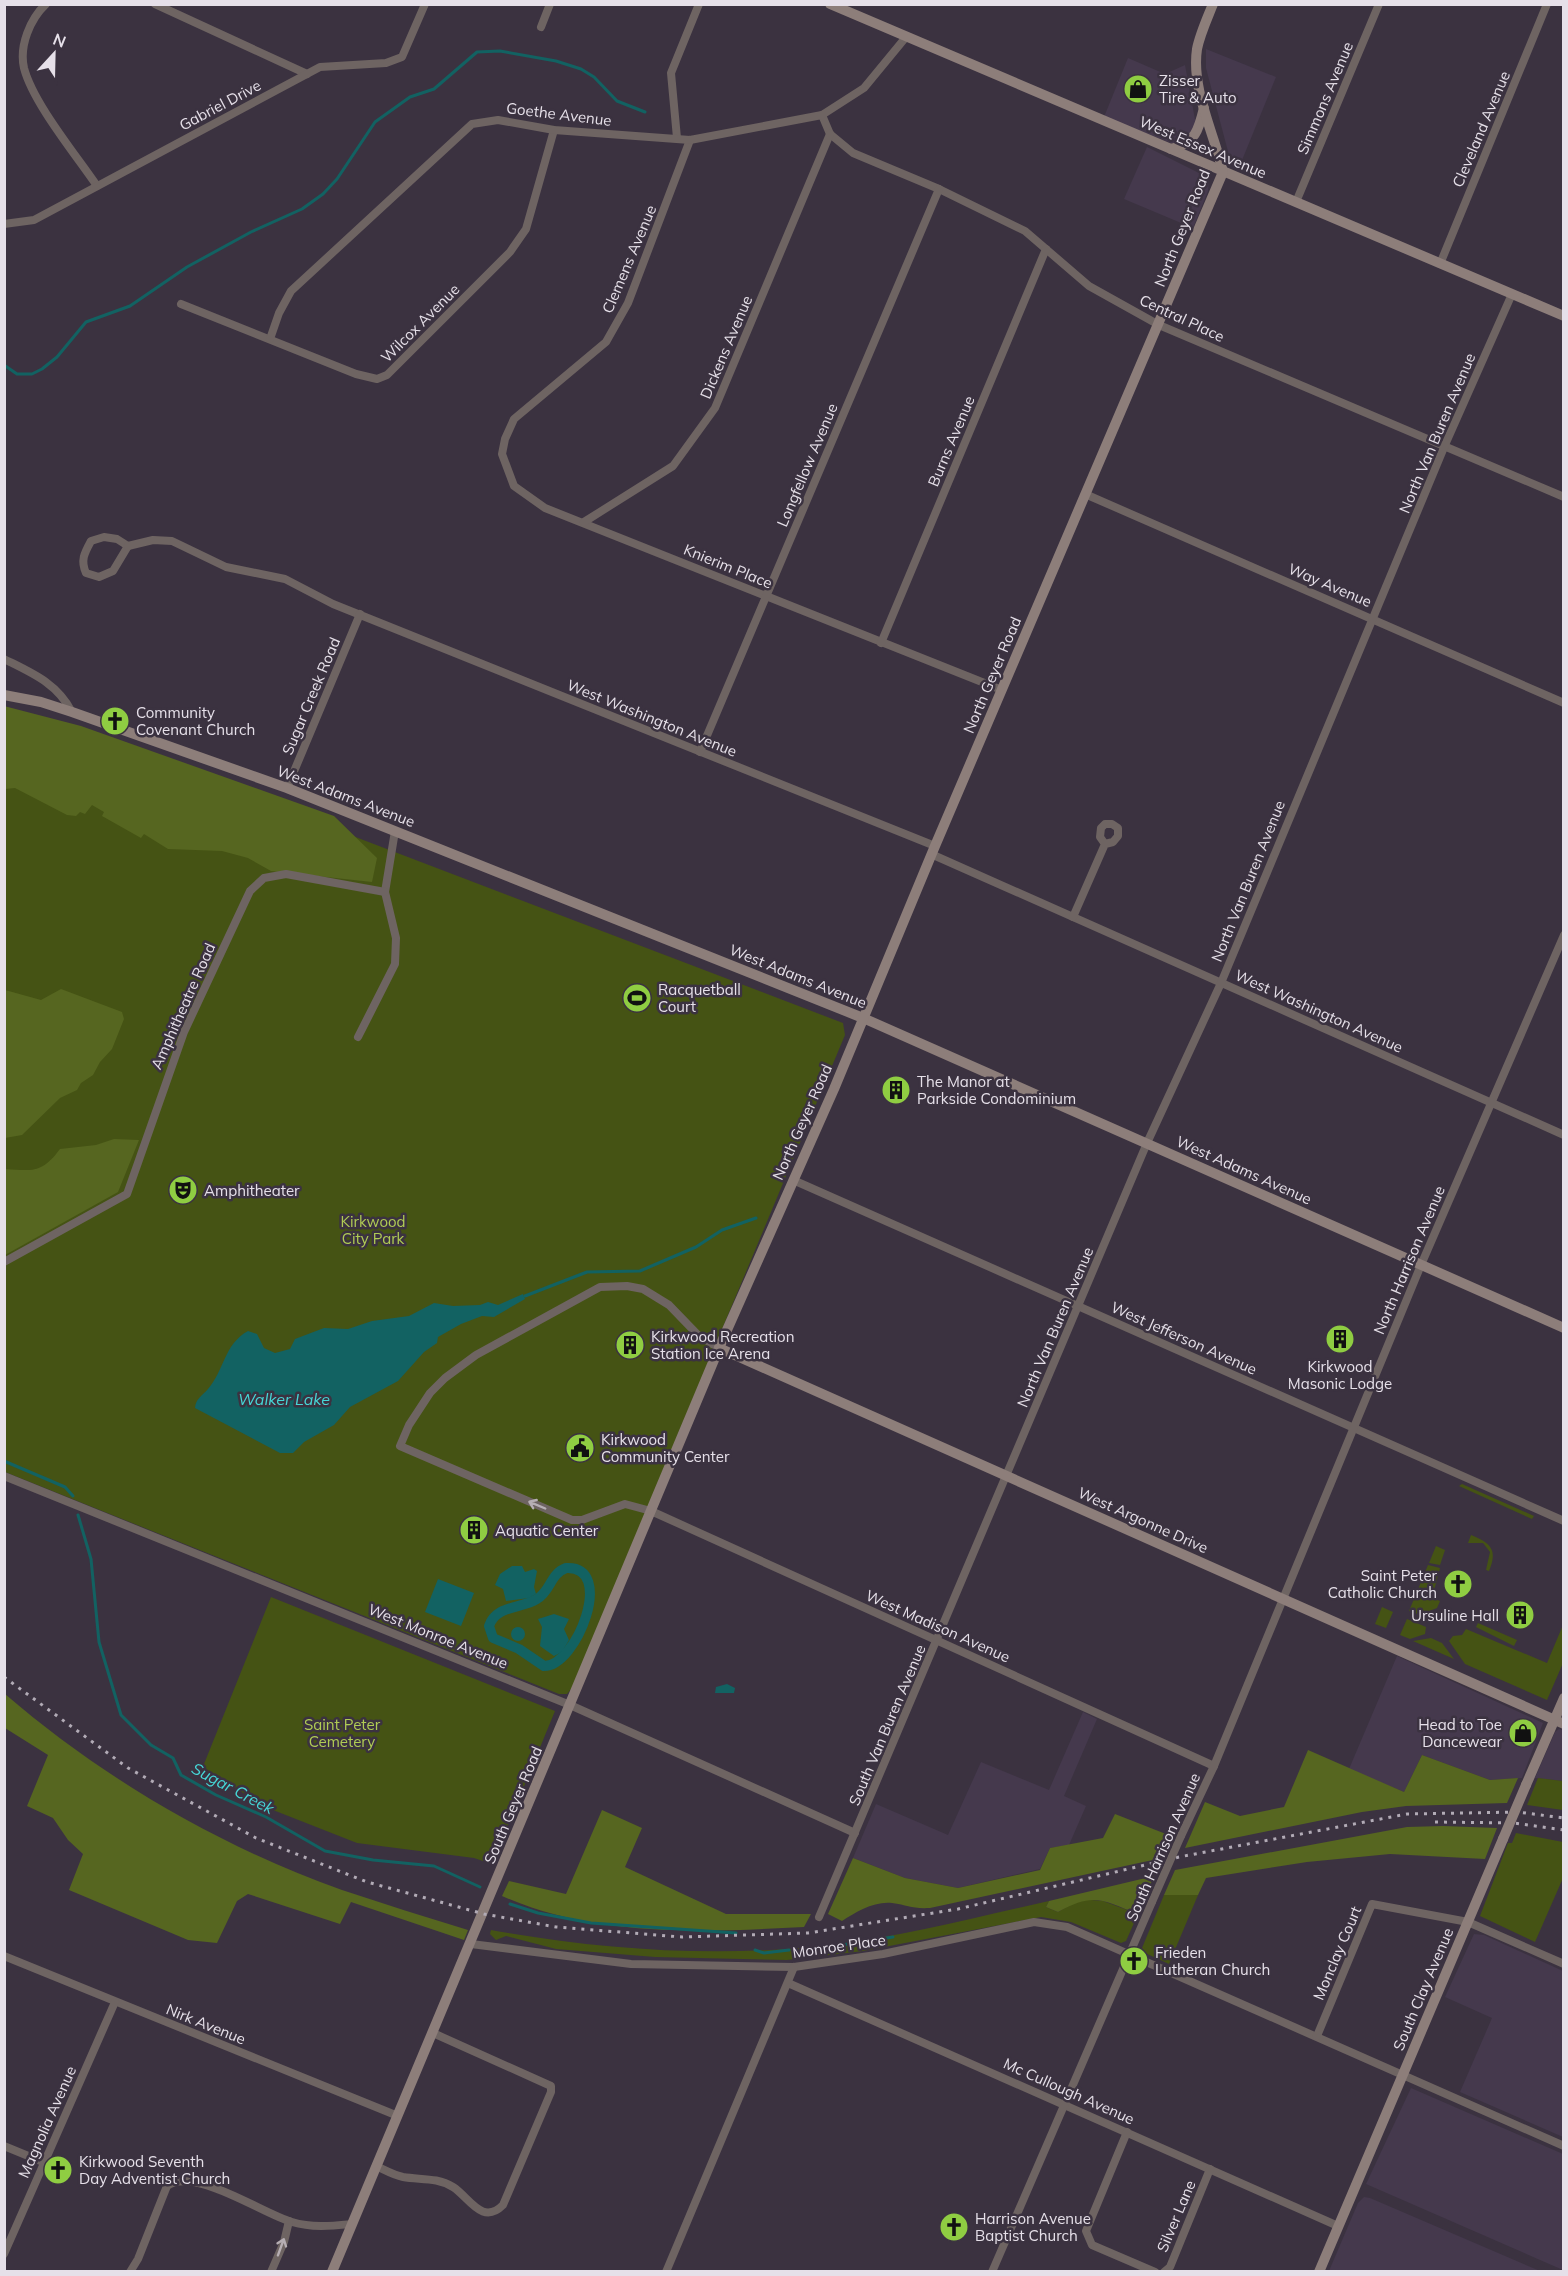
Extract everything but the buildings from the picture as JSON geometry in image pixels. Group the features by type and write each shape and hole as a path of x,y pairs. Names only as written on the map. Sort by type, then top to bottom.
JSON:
{"street":[{"path":"46,4 39,11 29,29 24,65 38,98 97,186"},
{"path":"154,4 307,74"},
{"name":"Gabriel Drive","path":"4,224 34,220 320,67 386,63 402,57 425,4"},
{"path":"541,27 550,4"},
{"path":"677,138 671,73 699,4"},
{"name":"West Essex Avenue","path":"830,4 1563,316"},
{"name":"North Geyer Road","path":"719,1348 863,1018 1223,172 1204,108 1197,51 1213,4"},
{"name":"Simmons Avenue","path":"1296,202 1379,4"},
{"name":"Cleveland Avenue","path":"1440,264 1547,4"},
{"name":"Goethe Avenue","path":"270,339 279,313 291,291 472,124 498,120 554,130 690,140 822,115 864,88 906,37"},
{"path":"1171,149 1184,147 1194,138 1204,108"},
{"name":"Central Place","path":"822,115 830,134 853,153 939,189 1025,231 1089,286 1159,326 1445,445 1563,497"},
{"name":"Wilcox Avenue","path":"181,304 356,374 377,378 387,375 510,252 526,229 554,130"},
{"name":"Dickens Avenue","path":"584,522 673,466 715,408 830,134"},
{"name":"Clemens Avenue","path":"514,419 606,342 628,303 690,140"},
{"name":"Longfellow Avenue","path":"700,752 939,189"},
{"name":"Burns Avenue","path":"881,643 1046,249"},
{"name":"North Van Buren Avenue","path":"1007,1476 1148,1143 1221,983 1445,445 1512,294"},
{"name":"Knierim Place","path":"514,419 502,454 514,486 545,507 1002,690"},
{"name":"Way Avenue","path":"1085,494 1563,703"},
{"path":"105,537 117,539 128,546 113,571 99,577 86,573 82,562 91,541 105,537"},
{"name":"West Washington Avenue","path":"128,546 153,540 182,544 226,567 285,579 333,604 700,752 933,850 1073,917 1563,1136"},
{"name":"Sugar Creek Road","path":"288,788 360,615"},
{"path":"4,658 38,676 63,695 72,712"},
{"name":"West Adams Avenue","path":"4,696 40,702 72,712 288,788 863,1018 1563,1328"},
{"path":"358,1036 395,964 397,952 385,892 395,831"},
{"path":"1073,917 1104,844"},
{"name":"Amphitheatre Road","path":"4,1262 127,1194 184,1032 250,891 264,878 286,874 385,892"},
{"name":"North Harrison Avenue","path":"1282,1597 1563,935"},
{"name":"West Jefferson Avenue","path":"793,1180 1563,1521"},
{"name":"West Madison Avenue","path":"719,1348 698,1335 669,1305 644,1289 627,1286 600,1287 476,1355 430,1393 409,1425 400,1446 572,1520 582,1520 625,1504 651,1511 1214,1766"},
{"name":"West Argonne Drive","path":"719,1348 1560,1719"},
{"name":"South Geyer Road","path":"332,2271 719,1348"},
{"name":"West Monroe Avenue","path":"4,1476 570,1705 855,1833"},
{"name":"South Van Buren Avenue","path":"819,1917 1007,1476"},
{"name":"South Harrison Avenue","path":"992,2271 1181,1836 1214,1766 1282,1597"},
{"name":"South Clay Avenue","path":"1319,2271 1526,1785 1560,1719 1563,1698"},
{"name":"Monclay Court","path":"1317,2036 1372,1904 1468,1922"},
{"path":"1468,1922 1563,1964"},
{"name":"Monroe Place","path":"471,1944 631,1964 794,1967 883,1954 1034,1923 1067,1926 1130,1955"},
{"path":"1130,1955 1563,2146"},
{"name":"Nirk Avenue","path":"4,1956 398,2116"},
{"path":"666,2271 794,1967"},
{"name":"Mc Cullough Avenue","path":"788,1983 1338,2226"},
{"name":"Magnolia Avenue","path":"4,2254 115,2002"},
{"path":"376,2166 402,2177 443,2183 459,2192 481,2212 490,2213 503,2205 551,2092 551,2086 433,2033"},
{"name":"Silver Lane","path":"1127,2132 1086,2231 1087,2239 1092,2245 1155,2271"},
{"path":"4,2146 43,2162"},
{"name":"Silver Lane","path":"1164,2271 1170,2267 1210,2169"},
{"path":"130,2271 138,2259 167,2186 173,2181 182,2180 214,2189 288,2221 321,2227 352,2224"},
{"path":"271,2271 284,2242 288,2221"}],"shaded area":[{"path":"1206,49 1276,77 1238,170 1230,159 1206,68"},
{"path":"1128,58 1165,74 1185,65 1196,125 1193,132 1179,143 1171,143 1104,117"},
{"path":"1147,147 1209,178 1208,191 1193,228 1124,199"},
{"path":"1397,1656 1543,1723 1522,1778 1490,1780 1422,1755 1404,1792 1349,1769"},
{"path":"1083,1712 1097,1719 1064,1796 1086,1806 1069,1845 1050,1848 1040,1869 958,1888 905,1878 853,1858 876,1804 948,1835 981,1762 1049,1790"},
{"path":"1559,1729 1563,1730 1563,1781 1535,1778 1555,1732"},
{"path":"1474,1934 1484,1935 1563,1971 1563,2137 1460,2092 1492,2018 1445,1997"},
{"path":"1411,2088 1563,2154 1563,2270 1366,2184"},
{"path":"1364,2197 1540,2271 1329,2271 1358,2203"}],"green space":[{"path":"4,706 81,726 334,816 377,858 372,882 271,871 248,858 222,851 168,849 144,834 141,838 102,816 104,812 92,805 85,814 80,812 76,816 67,815 15,788 5,789"},
{"name":"Kirkwood City Park","path":"5,716 57,723 843,1023 845,1035 572,1688 567,1694 559,1694 5,1472"},
{"path":"61,989 122,1012 124,1019 112,1049 100,1062 93,1075 81,1083 77,1090 60,1098 22,1135 5,1138 5,990 41,1000"},
{"path":"114,1139 139,1140 118,1192 5,1255 5,1169 37,1169 48,1163 60,1149 96,1145"},
{"path":"1462,1484 1534,1516 1532,1519 1459,1486"},
{"path":"1471,1535 1488,1544 1493,1552 1489,1571 1486,1570 1490,1552 1483,1543 1468,1543"},
{"path":"1436,1546 1445,1550 1440,1565 1429,1563"},
{"path":"1428,1565 1440,1568 1432,1598 1440,1601 1437,1608 1429,1611 1429,1618 1409,1611"},
{"name":"Saint Peter Cemetery","path":"271,1597 555,1711 492,1864 474,1858 357,1843 273,1810 202,1769"},
{"path":"1382,1607 1393,1612 1386,1628 1375,1624"},
{"path":"1407,1619 1426,1627 1425,1634 1410,1639 1400,1635"},
{"path":"1478,1623 1517,1640 1514,1646 1476,1627"},
{"path":"1563,1625 1563,1663 1547,1700 1465,1664 1449,1641 1453,1636 1462,1635 1466,1629 1547,1663"},
{"path":"1431,1638 1442,1643 1454,1659 1413,1641"},
{"path":"5,1694 43,1725 123,1782 207,1831 251,1853 342,1890 468,1930 464,1940 351,1902 340,1924 248,1894 237,1901 217,1943 188,1940 69,1890 83,1854 68,1840 53,1818 27,1806 48,1755 5,1728"},
{"path":"1308,1750 1404,1792 1422,1755 1490,1780 1518,1778 1507,1803 1406,1806 1362,1812 1185,1848 1205,1802 1240,1816 1284,1807"},
{"path":"1538,1778 1563,1781 1563,1810 1527,1805"},
{"path":"602,1810 642,1828 625,1867 726,1914 811,1914 804,1927 728,1930 651,1929 612,1926 575,1919 538,1910 502,1896 509,1881 566,1894"},
{"path":"1115,1814 1171,1836 1162,1858 930,1908 885,1903 872,1905 842,1921 828,1914 853,1858 905,1878 958,1888 1040,1870 1050,1848 1103,1838"},
{"path":"1407,1827 1497,1828 1485,1859 1390,1854 1307,1862 1206,1878 1198,1895 1164,1895 1175,1870"},
{"path":"1516,1833 1563,1842 1563,1878 1535,1942 1480,1916 1508,1843 1512,1843"},
{"path":"1154,1876 1138,1914 1098,1900 1081,1902 1058,1912 1046,1907 1049,1901"},
{"path":"1164,1895 1198,1895 1169,1964 1145,1953 1142,1948"},
{"path":"1080,1899 1103,1901 1138,1914 1126,1941 1121,1943 1071,1922 1041,1917 863,1951 787,1960 655,1957 556,1949 506,1936 496,1940 490,1934 491,1930 575,1943 661,1950 789,1949 886,1937 1049,1901 1046,1907 1058,1912"}],"water":[{"name":"Walker Lake","path":"523,1294 525,1299 494,1317 482,1316 461,1324 438,1337 437,1343 424,1352 398,1381 350,1407 334,1425 304,1442 293,1453 280,1453 195,1408 198,1399 213,1382 229,1350 240,1336 248,1331 257,1334 264,1348 275,1353 290,1349 295,1339 324,1328 348,1329 372,1321 409,1316 434,1303 453,1306 480,1305 488,1302 498,1305"},
{"path":"512,1566 522,1566 525,1572 534,1569 537,1571 534,1587 536,1594 529,1598 506,1601 503,1589 495,1585 500,1574"},
{"path":"438,1579 474,1593 461,1626 425,1612"},
{"path":"554,1614 569,1619 564,1629 569,1640 562,1652 554,1656 540,1646 542,1627 538,1619"},
{"path":"515,1627 521,1627 525,1634 521,1641 515,1641 511,1637 511,1631"},
{"path":"727,1684 735,1688 734,1693 715,1693 716,1687"}],"waterway":[{"path":"4,365 17,374 32,374 42,369 57,357 86,322 130,306 187,267 251,232 302,209 323,194 337,179 375,122 410,97 434,89 477,52 500,51 556,61 581,69 594,77 617,101 645,112"},
{"path":"525,1296 587,1272 640,1271 696,1247 722,1230 756,1218"},
{"name":"Sugar Creek","path":"4,1461 65,1487 73,1496"},
{"name":"Sugar Creek","path":"78,1515 91,1559 99,1642 121,1715 151,1745 173,1758 181,1775 216,1795 266,1817 325,1851 373,1860 434,1866 480,1887"},
{"path":"566,1568 581,1571 588,1582 590,1598 579,1634 556,1662 544,1666 519,1649 493,1638 489,1626 497,1614 542,1596 557,1574 566,1568"},
{"name":"Sugar Creek","path":"510,1904 538,1913 591,1923 736,1933"},
{"name":"Sugar Creek","path":"829,1947 893,1937"},
{"name":"Sugar Creek","path":"755,1950 764,1953 789,1950"}],"railway":[{"path":"4,1677 128,1768 256,1838 367,1882 484,1914 556,1927 682,1937 808,1933 958,1909 1179,1857 1407,1814 1518,1812 1564,1818"},
{"path":"1435,1822 1514,1823 1564,1830"}],"place":[{"name":"Zisser Tire & Auto","path":"1138,89"},
{"name":"Community Covenant Church","path":"115,721"},
{"name":"Racquetball Court","path":"637,998"},
{"name":"The Manor at Parkside Condominium","path":"896,1090"},
{"name":"Amphitheater","path":"183,1190"},
{"name":"Kirkwood Masonic Lodge","path":"1340,1339"},
{"name":"Kirkwood Recreation Station Ice Arena","path":"630,1345"},
{"name":"Kirkwood Community Center","path":"580,1448"},
{"name":"Aquatic Center","path":"474,1530"},
{"name":"Saint Peter Catholic Church","path":"1458,1584"},
{"name":"Ursuline Hall","path":"1520,1615"},
{"name":"Head to Toe Dancewear","path":"1523,1733"},
{"name":"Frieden Lutheran Church","path":"1134,1961"},
{"name":"Kirkwood Seventh Day Adventist Church","path":"58,2170"},
{"name":"Harrison Avenue Baptist Church","path":"954,2227"}]}
